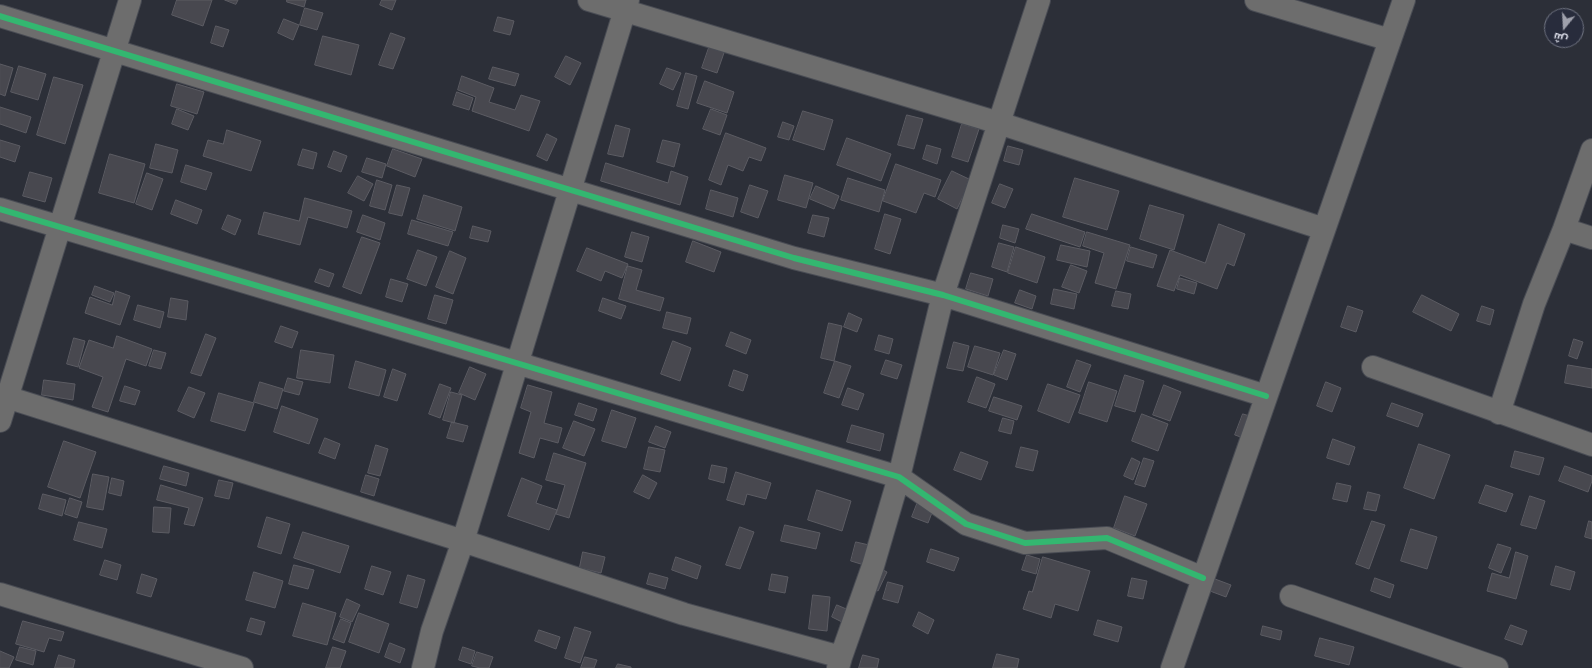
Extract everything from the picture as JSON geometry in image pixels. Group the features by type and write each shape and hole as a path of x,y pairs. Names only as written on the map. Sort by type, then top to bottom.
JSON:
{"street":[{"path":"0,421 4,396 61,228 113,51 130,0"},
{"path":"589,0 626,6 999,123 1324,229"},
{"path":"4,396 462,541 684,614 839,662 873,566 899,477 943,295 1039,0"},
{"path":"1256,0 1390,40"},
{"path":"1172,668 1404,0"},
{"path":"423,668 432,631 462,541 626,6"},
{"path":"0,16 385,132 794,258 943,295 1266,396"},
{"path":"1499,413 1534,304 1564,229 1592,150"},
{"path":"0,209 899,477 966,524 1025,543 1107,538 1203,578"},
{"path":"1564,229 1592,238"},
{"path":"1373,367 1592,445"},
{"path":"0,594 242,668"},
{"path":"1291,596 1497,668"}],"building":[{"path":"177,0 212,0 203,26 172,15"},
{"path":"225,0 238,0 236,4"},
{"path":"287,0 306,0 304,7 287,2"},
{"path":"382,0 396,0 392,10 380,5"},
{"path":"305,8 323,13 317,30 300,25"},
{"path":"498,17 514,21 510,35 494,31"},
{"path":"284,19 299,25 293,40 278,33"},
{"path":"216,26 229,30 223,47 211,43"},
{"path":"391,33 405,38 393,69 379,65"},
{"path":"323,36 359,45 351,75 315,65"},
{"path":"711,42 726,47 717,73 702,68"},
{"path":"566,56 581,63 570,85 555,77"},
{"path":"0,64 13,68 5,96 0,94"},
{"path":"19,66 46,74 38,100 11,92"},
{"path":"493,67 519,74 515,86 489,79"},
{"path":"667,68 681,73 673,90 660,84"},
{"path":"686,73 697,76 688,109 677,106"},
{"path":"462,76 494,88 489,102 515,110 521,95 540,101 529,131 472,111 476,97 458,90"},
{"path":"54,77 83,85 65,144 37,135"},
{"path":"705,81 734,92 727,113 697,103"},
{"path":"177,84 204,92 197,114 171,106"},
{"path":"457,92 473,98 469,110 453,105"},
{"path":"0,107 31,117 26,133 0,124"},
{"path":"177,109 194,116 188,130 172,124"},
{"path":"711,109 727,115 720,135 703,129"},
{"path":"803,111 833,120 824,150 793,140"},
{"path":"907,115 923,119 914,149 898,145"},
{"path":"783,122 794,126 789,140 778,137"},
{"path":"962,124 979,129 968,162 952,157"},
{"path":"616,125 630,129 623,157 608,154"},
{"path":"227,130 261,141 251,171 203,156 208,140 223,144"},
{"path":"726,133 766,148 761,161 749,157 743,171 728,165 721,185 709,180"},
{"path":"547,134 557,139 547,161 537,156"},
{"path":"847,138 891,154 881,181 837,165"},
{"path":"0,140 20,146 15,162 0,157"},
{"path":"663,140 680,144 674,167 657,162"},
{"path":"156,144 178,150 172,173 150,168"},
{"path":"927,145 941,149 937,164 923,159"},
{"path":"1008,146 1023,150 1019,165 1004,161"},
{"path":"303,149 317,153 313,169 298,165"},
{"path":"393,149 422,159 415,177 387,166"},
{"path":"334,151 347,156 341,172 328,167"},
{"path":"110,154 145,164 134,203 99,193"},
{"path":"367,158 386,164 382,178 362,172"},
{"path":"606,163 668,183 671,171 688,177 680,205 601,181"},
{"path":"896,164 941,180 935,197 924,193 916,213 883,201"},
{"path":"186,165 212,173 206,190 181,182"},
{"path":"952,171 971,180 957,209 938,199"},
{"path":"30,172 52,178 45,202 23,196"},
{"path":"147,173 163,179 152,210 136,204"},
{"path":"785,175 813,183 806,208 778,200"},
{"path":"358,176 373,184 364,201 348,193"},
{"path":"848,178 885,190 879,212 841,200"},
{"path":"1075,178 1119,191 1107,230 1063,217"},
{"path":"377,180 392,185 385,210 370,206"},
{"path":"1000,184 1013,189 1005,208 992,203"},
{"path":"397,185 410,188 402,216 389,213"},
{"path":"750,185 768,191 758,218 741,212"},
{"path":"816,186 839,196 834,209 810,199"},
{"path":"711,190 738,198 733,217 706,209"},
{"path":"424,195 462,207 455,231 417,219"},
{"path":"305,198 352,211 347,228 308,217 300,245 258,234 264,212 299,221"},
{"path":"176,200 202,210 197,224 171,214"},
{"path":"1150,205 1184,215 1174,250 1140,239"},
{"path":"885,214 901,219 890,254 875,249"},
{"path":"1032,214 1085,232 1080,247 1026,229"},
{"path":"228,215 241,220 235,235 222,229"},
{"path":"363,215 385,223 380,240 357,232"},
{"path":"813,215 829,218 824,237 808,233"},
{"path":"412,220 453,232 448,246 408,234"},
{"path":"1219,224 1245,234 1234,266 1227,263 1217,289 1180,275 1174,291 1157,286 1170,250 1205,263"},
{"path":"1003,225 1019,229 1015,243 1000,238"},
{"path":"473,226 491,231 488,242 470,238"},
{"path":"632,232 649,237 642,262 625,257"},
{"path":"1087,232 1130,245 1116,289 1095,283 1104,253 1083,246"},
{"path":"362,237 380,243 361,294 343,287"},
{"path":"693,241 721,252 714,272 686,262"},
{"path":"999,243 1014,247 1007,272 992,267"},
{"path":"1061,245 1090,251 1087,267 1057,260"},
{"path":"1016,247 1045,257 1037,283 1008,273"},
{"path":"1131,247 1157,255 1153,268 1127,261"},
{"path":"587,248 628,264 622,278 605,271 601,281 577,271"},
{"path":"418,250 437,257 426,286 407,279"},
{"path":"450,251 466,258 453,294 436,287"},
{"path":"1071,265 1087,271 1079,293 1062,287"},
{"path":"628,266 642,270 636,290 664,298 660,311 619,299"},
{"path":"320,269 334,274 329,287 315,282"},
{"path":"971,273 993,279 988,296 966,289"},
{"path":"1180,278 1197,283 1194,294 1177,289"},
{"path":"391,279 408,284 402,302 386,297"},
{"path":"95,286 114,293 110,302 92,295"},
{"path":"1054,289 1077,294 1074,309 1051,304"},
{"path":"1020,290 1036,296 1032,309 1015,303"},
{"path":"116,291 130,296 120,325 85,313 90,297 112,305"},
{"path":"1116,291 1131,294 1128,309 1112,306"},
{"path":"435,295 453,300 446,324 428,319"},
{"path":"1422,295 1459,314 1451,331 1413,312"},
{"path":"171,298 188,301 186,320 168,317"},
{"path":"603,298 626,306 621,319 599,311"},
{"path":"138,305 164,312 160,328 134,320"},
{"path":"1348,306 1363,311 1356,332 1341,327"},
{"path":"1482,306 1494,310 1490,325 1477,321"},
{"path":"667,312 691,318 687,334 663,328"},
{"path":"849,313 862,319 857,332 844,327"},
{"path":"829,323 842,326 834,361 821,358"},
{"path":"281,326 298,332 292,348 275,342"},
{"path":"731,332 751,340 746,354 726,346"},
{"path":"206,334 216,338 201,376 191,373"},
{"path":"879,335 893,339 889,354 875,350"},
{"path":"117,336 152,349 146,366 126,359 108,412 92,407 103,377 79,368 89,340 113,348"},
{"path":"74,338 85,341 78,367 67,364"},
{"path":"1574,339 1583,342 1577,359 1569,356"},
{"path":"673,341 691,348 680,381 661,374"},
{"path":"954,342 969,346 963,371 947,368"},
{"path":"975,346 1000,353 993,375 968,367"},
{"path":"154,350 166,353 161,369 149,366"},
{"path":"301,350 334,355 330,383 297,378"},
{"path":"1004,350 1016,354 1007,380 994,375"},
{"path":"886,360 902,365 897,379 881,374"},
{"path":"1077,360 1091,365 1080,392 1067,387"},
{"path":"356,361 386,370 379,396 349,388"},
{"path":"835,361 851,366 839,398 824,393"},
{"path":"1568,365 1592,369 1592,388 1565,383"},
{"path":"470,367 486,374 475,400 459,393"},
{"path":"393,369 406,374 397,401 384,397"},
{"path":"734,370 748,375 743,391 729,386"},
{"path":"1125,375 1144,381 1135,412 1115,406"},
{"path":"977,377 995,384 986,408 968,402"},
{"path":"288,378 303,382 299,395 284,391"},
{"path":"44,380 75,384 73,400 42,395"},
{"path":"260,382 283,389 277,409 254,402"},
{"path":"1089,382 1117,391 1107,422 1079,413"},
{"path":"1326,382 1341,388 1332,412 1317,406"},
{"path":"440,384 451,388 440,418 429,414"},
{"path":"1048,384 1080,395 1069,423 1038,411"},
{"path":"528,385 552,392 544,423 562,428 558,443 540,438 534,458 519,453 531,412 521,408"},
{"path":"1164,385 1181,392 1170,421 1153,415"},
{"path":"125,386 140,391 135,405 120,401"},
{"path":"189,387 205,393 194,418 178,411"},
{"path":"848,388 864,394 858,410 842,405"},
{"path":"451,392 462,395 454,423 443,420"},
{"path":"219,393 254,403 245,431 211,421"},
{"path":"994,397 1022,406 1017,420 989,411"},
{"path":"579,403 597,409 593,421 575,415"},
{"path":"1392,403 1423,414 1418,427 1387,416"},
{"path":"282,406 318,419 309,444 274,432"},
{"path":"612,410 636,418 626,448 602,441"},
{"path":"1142,414 1168,424 1158,451 1132,441"},
{"path":"1243,414 1253,417 1246,439 1235,435"},
{"path":"1003,418 1014,421 1011,434 999,431"},
{"path":"574,421 595,429 584,456 563,448"},
{"path":"452,422 468,426 463,442 447,438"},
{"path":"852,425 884,434 880,451 847,442"},
{"path":"656,426 671,432 665,448 649,442"},
{"path":"325,438 340,444 335,459 319,453"},
{"path":"1333,439 1355,447 1349,465 1327,458"},
{"path":"64,441 96,452 80,498 48,487"},
{"path":"1419,444 1450,455 1434,499 1404,488"},
{"path":"376,445 388,449 380,476 368,473"},
{"path":"649,447 665,450 660,472 644,469"},
{"path":"1021,447 1038,451 1033,471 1016,467"},
{"path":"1515,451 1544,458 1539,475 1511,467"},
{"path":"961,452 988,462 981,480 954,470"},
{"path":"554,453 586,463 569,518 556,514 565,485 546,480"},
{"path":"1132,458 1140,462 1133,480 1124,476"},
{"path":"1144,458 1154,461 1145,487 1135,484"},
{"path":"712,465 727,468 724,483 709,479"},
{"path":"164,466 189,473 186,486 160,479"},
{"path":"1565,466 1592,476 1592,481 1588,492 1559,481"},
{"path":"736,472 771,483 766,499 747,494 744,505 727,500"},
{"path":"93,474 109,477 103,510 87,507"},
{"path":"366,475 379,479 374,496 361,492"},
{"path":"643,475 657,483 649,499 634,492"},
{"path":"112,478 124,481 121,496 109,493"},
{"path":"522,478 542,486 536,503 557,510 549,530 508,516"},
{"path":"219,480 233,483 229,499 215,496"},
{"path":"1337,483 1351,486 1347,502 1333,499"},
{"path":"161,485 203,498 194,526 184,524 189,508 157,500"},
{"path":"1486,485 1513,494 1506,512 1479,503"},
{"path":"817,490 851,501 842,531 808,520"},
{"path":"1368,492 1380,495 1376,511 1364,509"},
{"path":"43,494 66,500 62,516 39,509"},
{"path":"1125,496 1147,504 1135,536 1114,528"},
{"path":"1530,496 1545,501 1536,529 1521,525"},
{"path":"70,498 82,502 77,518 65,514"},
{"path":"919,499 935,505 928,523 912,517"},
{"path":"154,507 171,508 169,533 153,532"},
{"path":"267,517 290,524 281,554 258,547"},
{"path":"1372,521 1385,525 1369,569 1356,564"},
{"path":"1589,521 1592,522 1592,539 1585,537"},
{"path":"79,522 107,529 102,548 74,540"},
{"path":"785,525 820,533 816,549 781,541"},
{"path":"740,527 754,532 740,569 726,565"},
{"path":"1411,529 1437,537 1427,569 1401,561"},
{"path":"303,532 349,546 340,573 294,558"},
{"path":"856,542 869,545 864,565 851,561"},
{"path":"1498,544 1511,548 1501,573 1489,568"},
{"path":"931,549 959,558 954,571 927,562"},
{"path":"583,552 605,557 601,573 579,568"},
{"path":"1516,552 1528,556 1516,599 1487,591 1492,573 1509,578"},
{"path":"1027,555 1040,559 1036,574 1022,570"},
{"path":"676,557 701,566 697,579 672,570"},
{"path":"1043,557 1090,571 1078,611 1055,604 1051,618 1023,609 1029,591 1032,592"},
{"path":"105,560 121,565 117,580 100,575"},
{"path":"294,565 314,570 308,589 289,584"},
{"path":"372,566 391,572 383,595 365,589"},
{"path":"1556,566 1575,572 1570,590 1551,585"},
{"path":"877,567 887,572 878,591 868,586"},
{"path":"254,572 283,581 275,608 246,600"},
{"path":"650,573 668,578 665,589 647,584"},
{"path":"142,574 157,579 151,597 137,593"},
{"path":"772,574 788,577 785,593 769,590"},
{"path":"408,575 425,580 417,608 400,603"},
{"path":"1132,578 1147,581 1143,599 1128,596"},
{"path":"1375,578 1394,585 1390,598 1371,591"},
{"path":"1215,579 1231,585 1226,597 1210,591"},
{"path":"888,582 903,586 898,603 883,599"},
{"path":"813,595 830,597 827,631 809,629"},
{"path":"347,599 360,605 352,622 340,617"},
{"path":"303,603 336,613 327,645 293,636"},
{"path":"837,605 851,611 846,624 832,617"},
{"path":"919,612 934,620 928,634 913,626"},
{"path":"359,613 389,624 379,653 349,642"},
{"path":"251,618 265,622 261,635 247,631"},
{"path":"341,619 351,623 344,643 333,639"},
{"path":"1098,620 1122,627 1118,642 1094,635"},
{"path":"23,621 64,632 61,641 49,638 44,652 16,644"},
{"path":"1511,625 1527,631 1522,645 1505,639"},
{"path":"1263,626 1282,631 1280,640 1261,635"},
{"path":"575,627 591,632 580,663 565,658"},
{"path":"539,630 560,637 556,649 535,641"},
{"path":"1320,638 1354,647 1349,665 1315,656"},
{"path":"390,643 405,649 400,663 385,657"},
{"path":"20,647 36,651 33,665 16,660"},
{"path":"333,647 346,651 340,668 326,668"},
{"path":"463,647 475,651 471,664 459,660"},
{"path":"0,651 14,657 9,668 0,668"},
{"path":"477,652 493,657 489,668 472,666"},
{"path":"997,654 1019,659 1017,668 993,668"},
{"path":"59,655 75,660 73,668 55,668"},
{"path":"863,655 879,659 877,668 859,668"},
{"path":"585,657 597,660 594,668 581,668"},
{"path":"618,664 631,667 631,668 616,668"}],"cycle path":[{"path":"0,16 794,258 943,295 1266,396"},
{"path":"0,209 899,477 966,524 1025,543 1107,538 1203,578"}]}
